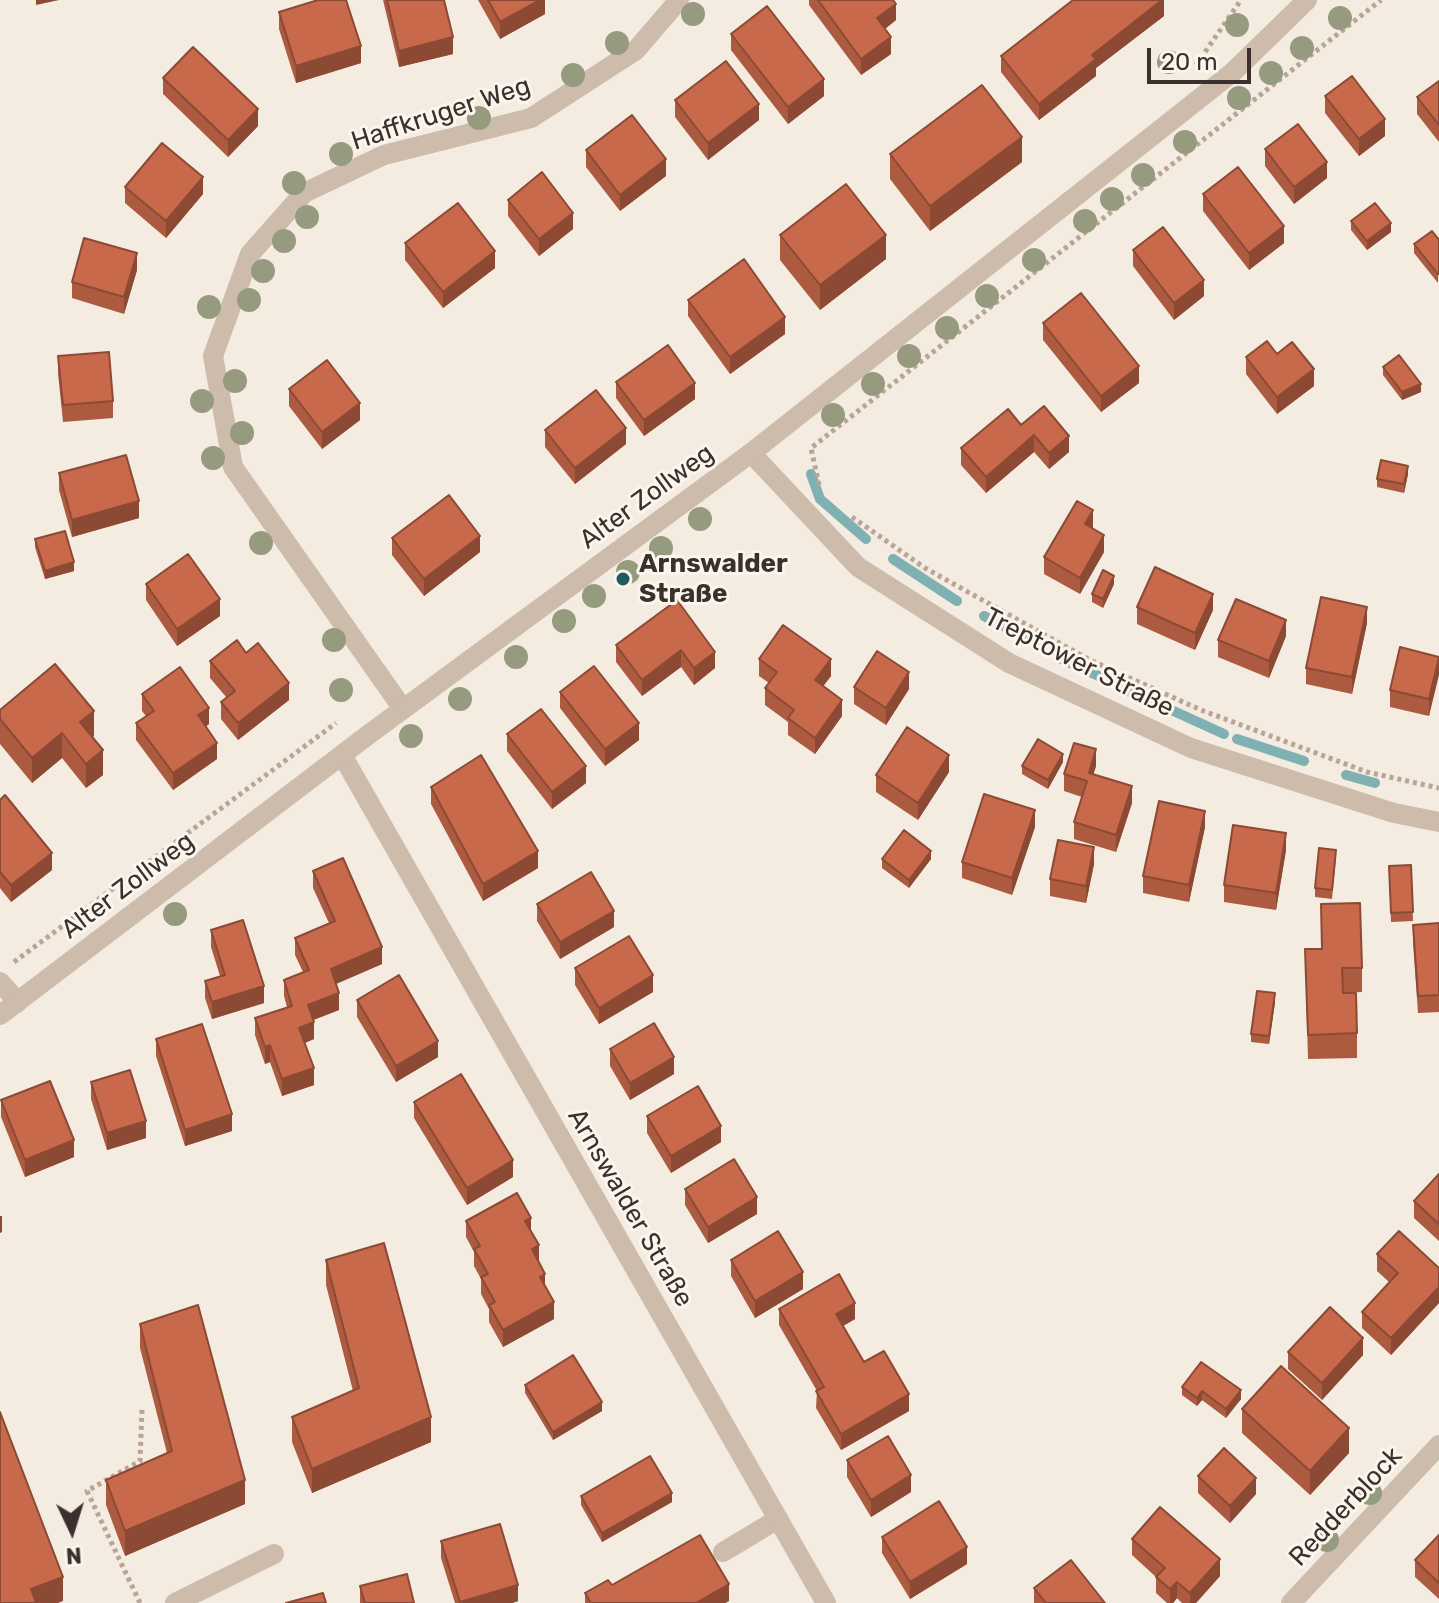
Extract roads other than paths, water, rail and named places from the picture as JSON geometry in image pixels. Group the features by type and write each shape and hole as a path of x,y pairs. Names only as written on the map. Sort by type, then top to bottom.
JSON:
{"street":[{"name":"Haffkruger Weg","path":"403,709 233,467 213,356 250,254 304,193 384,155 531,118 636,50 679,0"},
{"name":"Alter Zollweg","path":"0,1015 403,709 751,453 1233,72 1307,0"},
{"name":"Treptower Straße","path":"751,453 858,567 1009,663 1191,748 1394,813 1439,822"},
{"name":"Arnswalder Straße","path":"342,755 826,1603"},
{"path":"0,982 18,1002"},
{"name":"Redderblock","path":"1291,1603 1439,1445"},
{"path":"723,1552 778,1519"},
{"path":"175,1603 274,1554"}],"waterway":[{"path":"811,474 820,499 866,539"},
{"path":"893,559 957,601"},
{"path":"984,616 1038,644"},
{"path":"1059,658 1103,678"},
{"path":"1124,689 1153,703"},
{"path":"1167,708 1224,734"},
{"path":"1237,739 1304,761"},
{"path":"1346,775 1375,783"}],"place":[{"name":"Arnswalder Straße","path":"623,579"}]}
